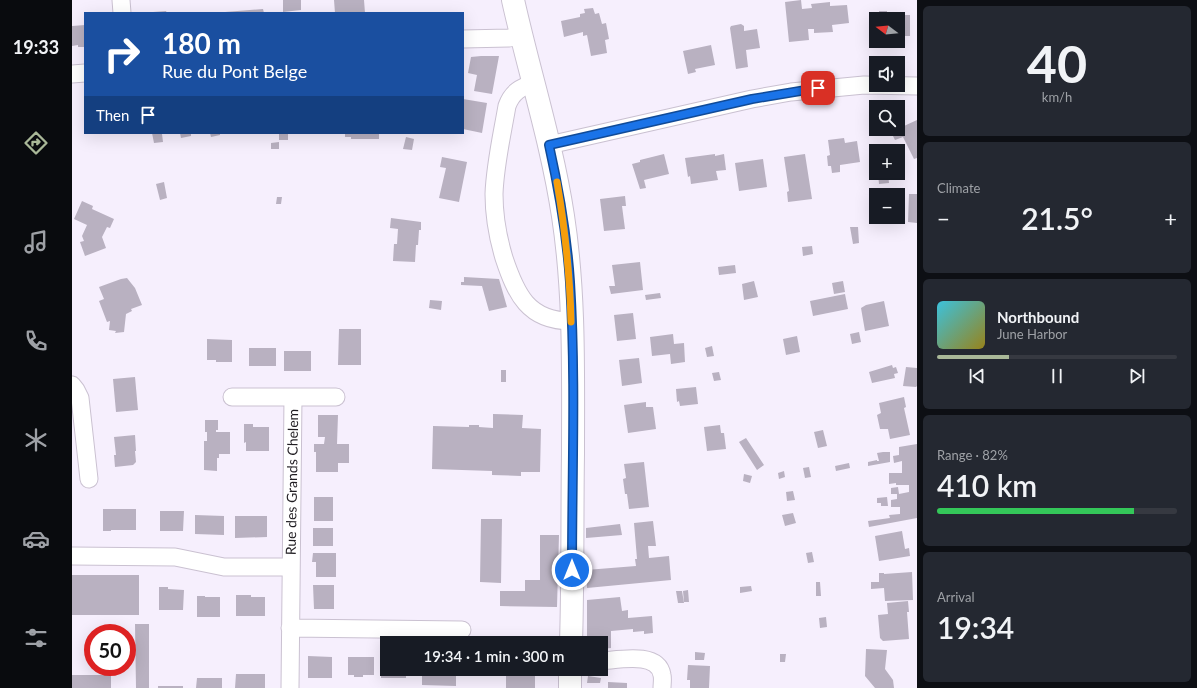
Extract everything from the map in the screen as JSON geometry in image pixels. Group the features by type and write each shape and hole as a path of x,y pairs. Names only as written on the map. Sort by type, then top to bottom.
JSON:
{"main road":[{"path":"513,0 549,145 565,230 570,284 573,399 571,636"},
{"path":"570,676 570,688"}],"street":[{"path":"121,0 122,12"},
{"path":"464,39 509,38 522,36"},
{"path":"72,74 84,73"},
{"path":"534,83 517,90 509,100 507,106 495,178 494,205 497,229 508,268 520,296 533,309 546,317 559,321 571,321"},
{"path":"549,145 752,99 791,92 864,85 917,86"},
{"path":"72,385 80,398 89,480"},
{"name":"Rue des Grands Chelem","path":"232,397 336,397"},
{"name":"Rue des Grands Chelem","path":"290,688 293,397"},
{"name":"Rue des Grands Chelem","path":"72,556 175,557 224,567 291,567"},
{"path":"290,628 462,630"},
{"path":"608,661 649,660 656,664 661,671 662,688"}],"building":[{"path":"283,0 301,0 301,10 283,12"},
{"path":"334,0 364,0 365,12 335,12"},
{"path":"801,0 802,9 812,8 811,4 830,2 830,6 847,5 849,23 832,25 833,32 814,33 814,29 808,29 809,40 789,42 785,2"},
{"path":"593,8 595,14 599,13 602,24 606,23 609,39 605,40 607,53 591,56 587,35 583,36 583,32 564,37 561,21 580,17 580,14 585,13 584,9"},
{"path":"263,9 264,12 225,12"},
{"path":"905,15 910,15 910,36 905,36"},
{"path":"741,24 744,26 744,31 757,29 760,48 746,50 748,67 736,69 730,28 731,26"},
{"path":"84,25 84,47 78,47 78,45 72,46 72,26"},
{"path":"711,45 715,65 695,69 696,72 688,74 683,51"},
{"path":"499,56 492,94 474,91 477,75 468,73 471,57"},
{"path":"464,99 487,103 482,133 464,129"},
{"path":"917,120 917,158 914,159 903,137 895,140 893,136 905,136 905,126"},
{"path":"152,134 162,134 163,142 154,143"},
{"path":"180,134 191,134 191,136 181,138"},
{"path":"210,134 220,134 220,135 211,137"},
{"path":"279,134 288,134 288,140 279,140"},
{"path":"345,134 379,134 379,139 351,139 351,137 345,137"},
{"path":"406,137 414,139 412,150 403,149"},
{"path":"844,138 845,143 857,141 860,162 840,165 840,172 832,173 831,166 828,166 827,156 830,155 828,140"},
{"path":"279,142 279,149 271,149 271,143"},
{"path":"664,154 669,174 644,180 646,188 640,189 632,164 640,162 640,160"},
{"path":"715,154 715,156 724,154 726,170 716,171 718,180 691,184 690,176 688,177 685,158"},
{"path":"805,154 812,199 788,202 787,192 789,191 784,157"},
{"path":"442,157 467,162 459,202 439,198 446,168 440,167"},
{"path":"763,159 767,187 739,191 735,163"},
{"path":"879,180 889,180 889,183 879,184"},
{"path":"164,182 167,198 160,200 156,184"},
{"path":"909,194 917,194 917,223 908,222"},
{"path":"625,196 626,206 622,206 625,229 604,231 600,199"},
{"path":"277,197 282,197 281,204 276,204"},
{"path":"82,201 93,206 92,209 114,219 110,228 107,227 102,237 106,248 85,256 80,242 84,241 82,236 87,225 74,219"},
{"path":"391,218 421,222 418,245 416,245 415,262 393,261 394,244 397,244 398,229 390,228"},
{"path":"850,227 858,227 859,243 853,244"},
{"path":"812,246 813,254 803,256 802,247"},
{"path":"640,262 643,290 611,294 609,286 615,286 612,265"},
{"path":"735,265 736,273 719,275 718,267"},
{"path":"464,277 499,279 507,307 489,311 482,286 461,285 461,282 464,282"},
{"path":"127,278 135,288 142,305 131,309 132,311 126,314 124,332 115,333 116,331 109,330 110,321 107,322 99,301 104,299 99,287"},
{"path":"754,281 758,297 744,300 742,284"},
{"path":"843,281 845,292 834,294 832,283"},
{"path":"660,293 661,298 646,300 645,295"},
{"path":"845,294 848,309 813,316 810,301"},
{"path":"430,300 442,301 441,310 429,308"},
{"path":"884,301 889,326 865,331 861,308 866,305"},
{"path":"633,313 636,339 617,341 614,315"},
{"path":"339,329 361,329 361,365 338,365"},
{"path":"859,332 861,342 852,344 850,334"},
{"path":"673,334 674,344 684,343 685,362 671,364 670,354 652,356 650,337"},
{"path":"797,336 800,352 786,355 783,339"},
{"path":"207,339 232,340 232,362 216,362 216,360 207,360"},
{"path":"712,346 714,356 707,357 705,348"},
{"path":"249,348 276,348 276,366 249,366"},
{"path":"284,351 311,351 311,371 284,371"},
{"path":"639,358 642,383 622,386 619,360"},
{"path":"892,365 893,368 896,367 898,373 894,374 895,378 872,383 869,372"},
{"path":"906,367 917,368 916,387 903,386"},
{"path":"501,370 506,370 506,382 501,382"},
{"path":"719,372 721,380 714,381 712,373"},
{"path":"135,377 138,410 116,412 113,379"},
{"path":"696,387 698,404 680,406 679,401 677,402 676,389"},
{"path":"904,397 906,407 904,408 910,435 890,439 888,429 880,429 877,415 881,413 879,403"},
{"path":"646,402 646,407 653,407 656,429 628,433 624,405"},
{"path":"493,414 523,415 522,428 541,429 540,472 521,472 521,476 492,475 492,471 432,469 433,426 469,427 469,425 479,425 479,427 493,428"},
{"path":"318,415 338,415 337,444 349,444 349,463 338,463 338,472 316,472 316,452 314,452 314,444 324,444 325,437 318,437"},
{"path":"205,420 218,420 218,430 216,430 216,432 230,432 230,454 219,454 219,458 217,458 217,471 204,470 204,441 207,441"},
{"path":"244,424 253,424 253,427 269,427 269,451 246,451 246,442 244,443"},
{"path":"720,425 721,433 724,433 726,449 707,451 704,427"},
{"path":"823,430 827,446 818,448 814,432"},
{"path":"135,435 136,462 133,465 115,467 114,455 116,455 114,437"},
{"path":"746,438 764,465 757,470 739,442"},
{"path":"917,444 917,518 869,527 868,521 890,518 889,515 900,514 900,507 891,507 891,500 897,499 897,494 891,494 891,488 898,487 899,494 909,492 909,485 896,485 896,483 889,484 889,473 902,473 902,461 894,463 893,456 899,455 899,447"},
{"path":"890,452 890,462 868,466 868,462 879,461 877,453"},
{"path":"644,462 649,507 629,509 623,479 626,478 624,464"},
{"path":"849,463 850,468 836,471 835,466"},
{"path":"809,467 811,477 805,478 803,468"},
{"path":"784,471 785,477 779,479 778,473"},
{"path":"744,474 752,476 750,483 743,481"},
{"path":"793,491 795,500 787,501 786,492"},
{"path":"314,497 333,497 333,521 314,521"},
{"path":"887,497 888,506 881,506 881,503 877,503 877,498"},
{"path":"103,509 136,509 136,530 103,531"},
{"path":"160,511 184,511 183,531 160,531"},
{"path":"793,513 796,523 785,526 782,515"},
{"path":"195,515 224,516 224,535 195,534"},
{"path":"235,516 267,516 267,537 235,538"},
{"path":"481,519 502,519 501,583 480,582"},
{"path":"653,521 656,546 648,546 649,558 669,556 671,580 587,588 586,570 636,566 635,559 637,559 634,523"},
{"path":"620,524 622,535 586,538 586,528"},
{"path":"313,528 333,528 333,546 313,546"},
{"path":"902,531 905,549 909,548 910,556 879,561 875,536"},
{"path":"540,535 559,535 557,607 500,606 500,591 525,591 525,580 540,580"},
{"path":"812,552 814,562 808,563 806,553"},
{"path":"313,553 336,553 336,577 316,577 316,562 312,562"},
{"path":"912,572 913,600 885,601 884,588 871,589 871,582 879,582 879,573"},
{"path":"72,575 139,575 139,615 72,615"},
{"path":"816,582 820,582 821,596 816,596"},
{"path":"313,585 334,585 334,609 314,609"},
{"path":"751,586 752,591 740,593 740,587"},
{"path":"159,587 184,590 183,610 159,610"},
{"path":"688,590 689,602 684,602 683,591"},
{"path":"676,591 682,591 684,603 678,603"},
{"path":"236,595 265,597 265,616 236,616"},
{"path":"197,596 220,597 220,617 197,617"},
{"path":"620,597 622,611 628,610 628,618 652,616 653,633 644,634 644,631 633,632 633,629 611,631 611,648 608,648 608,636 587,636 587,600"},
{"path":"908,601 909,612 907,612 909,639 883,641 880,638 878,615 888,614 887,603"},
{"path":"826,617 827,627 820,628 819,618"},
{"path":"136,624 149,624 149,688 136,688"},
{"path":"866,649 887,650 885,669 893,680 894,688 875,688 865,676"},
{"path":"695,652 705,653 704,660 695,660"},
{"path":"780,654 786,654 785,662 780,662"},
{"path":"308,656 332,657 332,678 308,678"},
{"path":"348,657 374,657 374,675 354,677 354,675 348,675"},
{"path":"688,665 710,666 709,688 690,688 690,680 687,680"},
{"path":"236,674 265,674 265,688 235,688"},
{"path":"72,675 111,676 111,688 72,688"},
{"path":"381,676 406,676 406,678 381,678"},
{"path":"422,676 456,676 456,686 422,685"},
{"path":"506,676 535,676 535,688 506,688"},
{"path":"588,676 601,678 600,683 587,683"},
{"path":"197,678 222,678 222,688 196,688"},
{"path":"608,682 627,683 627,688 608,688"},
{"path":"158,686 183,686 183,688 158,688"}],"slow traffic":[{"path":"557,182 567,248 571,322"}],"route":[{"path":"572,570 573,359 570,284 563,216 549,145 752,99 818,88"}]}
